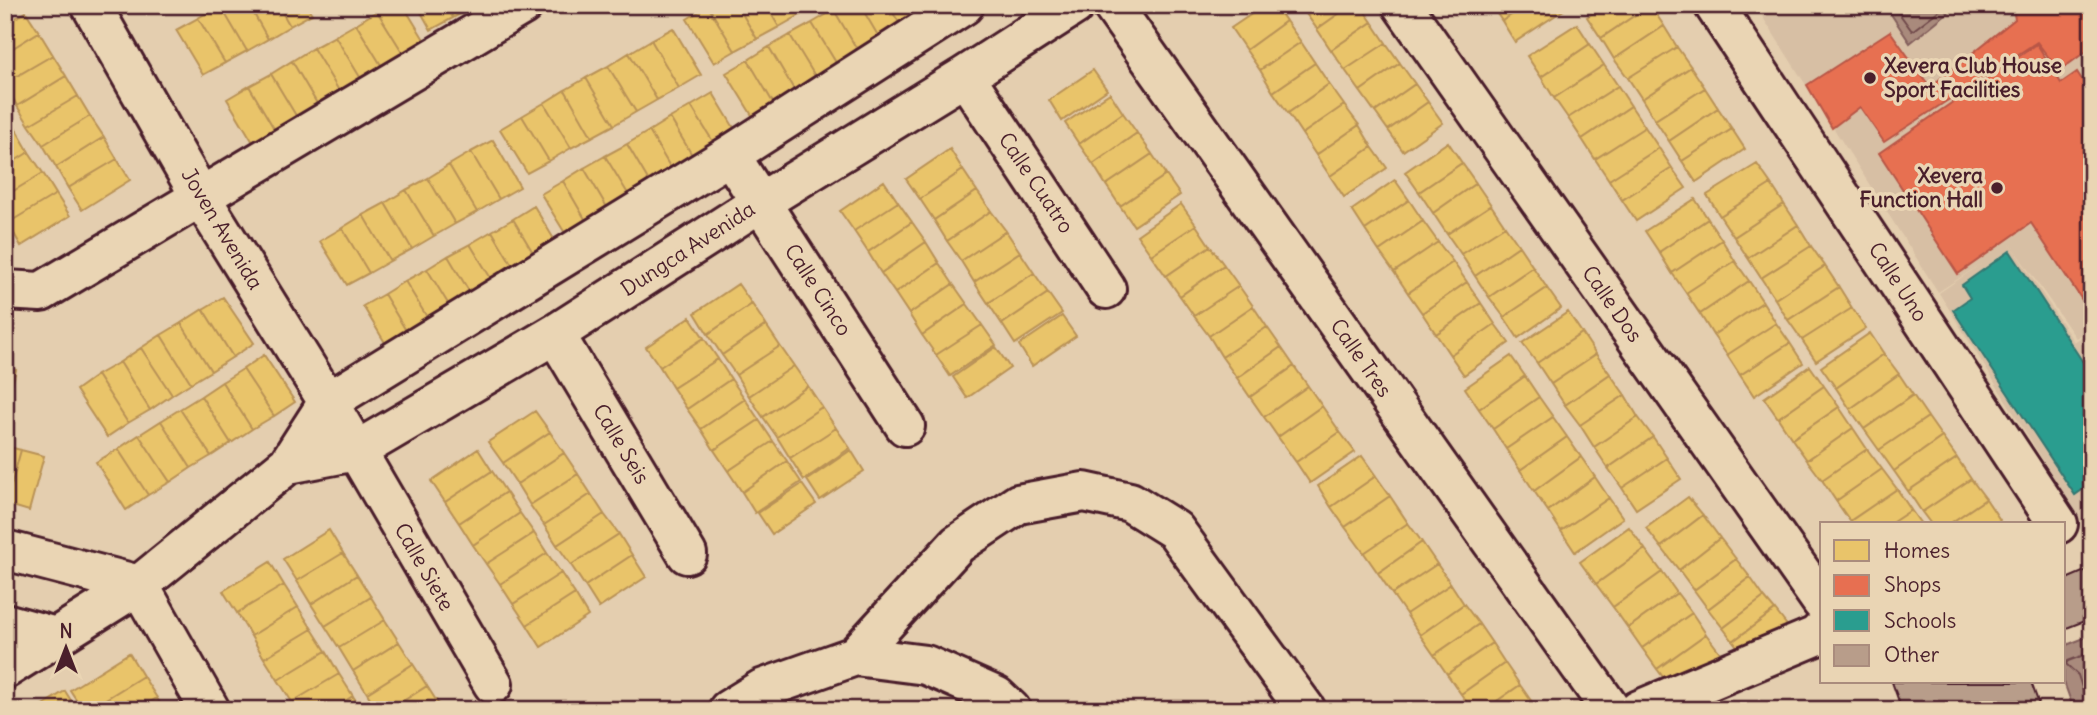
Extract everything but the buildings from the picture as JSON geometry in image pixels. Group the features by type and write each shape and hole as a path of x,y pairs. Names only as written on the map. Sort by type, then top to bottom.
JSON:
{"street":[{"name":"Joven Avenida","path":"91,5 200,196 356,451"},
{"path":"5,290 41,292 523,5"},
{"name":"Dungca Avenida","path":"5,669 139,585 288,464 328,402 730,155 964,5"},
{"name":"Dungca Avenida","path":"288,464 356,451 555,334 1075,5"},
{"name":"Calle Tres","path":"1112,5 1611,710"},
{"name":"Calle Dos","path":"1402,5 1820,599"},
{"name":"Calle Uno","path":"1714,5 2056,522"},
{"name":"Calle Cuatro","path":"965,76 1107,289"},
{"name":"Calle Cinco","path":"730,155 905,426"},
{"name":"Calle Seis","path":"555,334 687,554"},
{"name":"Calle Siete","path":"356,451 493,684"},
{"path":"855,656 958,544 1018,504 1084,492 1130,502 1175,530 1306,710"},
{"path":"5,550 139,585 210,710"},
{"path":"5,623 56,637"},
{"path":"1639,710 1820,632"},
{"path":"728,710 762,689 855,656 926,665 996,696 1012,710"}],"shaded area":[{"path":"1755,5 2092,5 2092,326 2076,338 2010,244 2074,342 2092,330 2092,539 1939,293 1981,264 1938,292"}],"water":[{"path":"1885,5 1957,5 1910,43"},
{"path":"2092,635 2092,710 2074,710 2065,684 2066,645"}],"place":[{"name":"Xevera Club House Sport Facilities","path":"1870,78"},
{"name":"Xevera Function Hall","path":"1997,188"}]}
